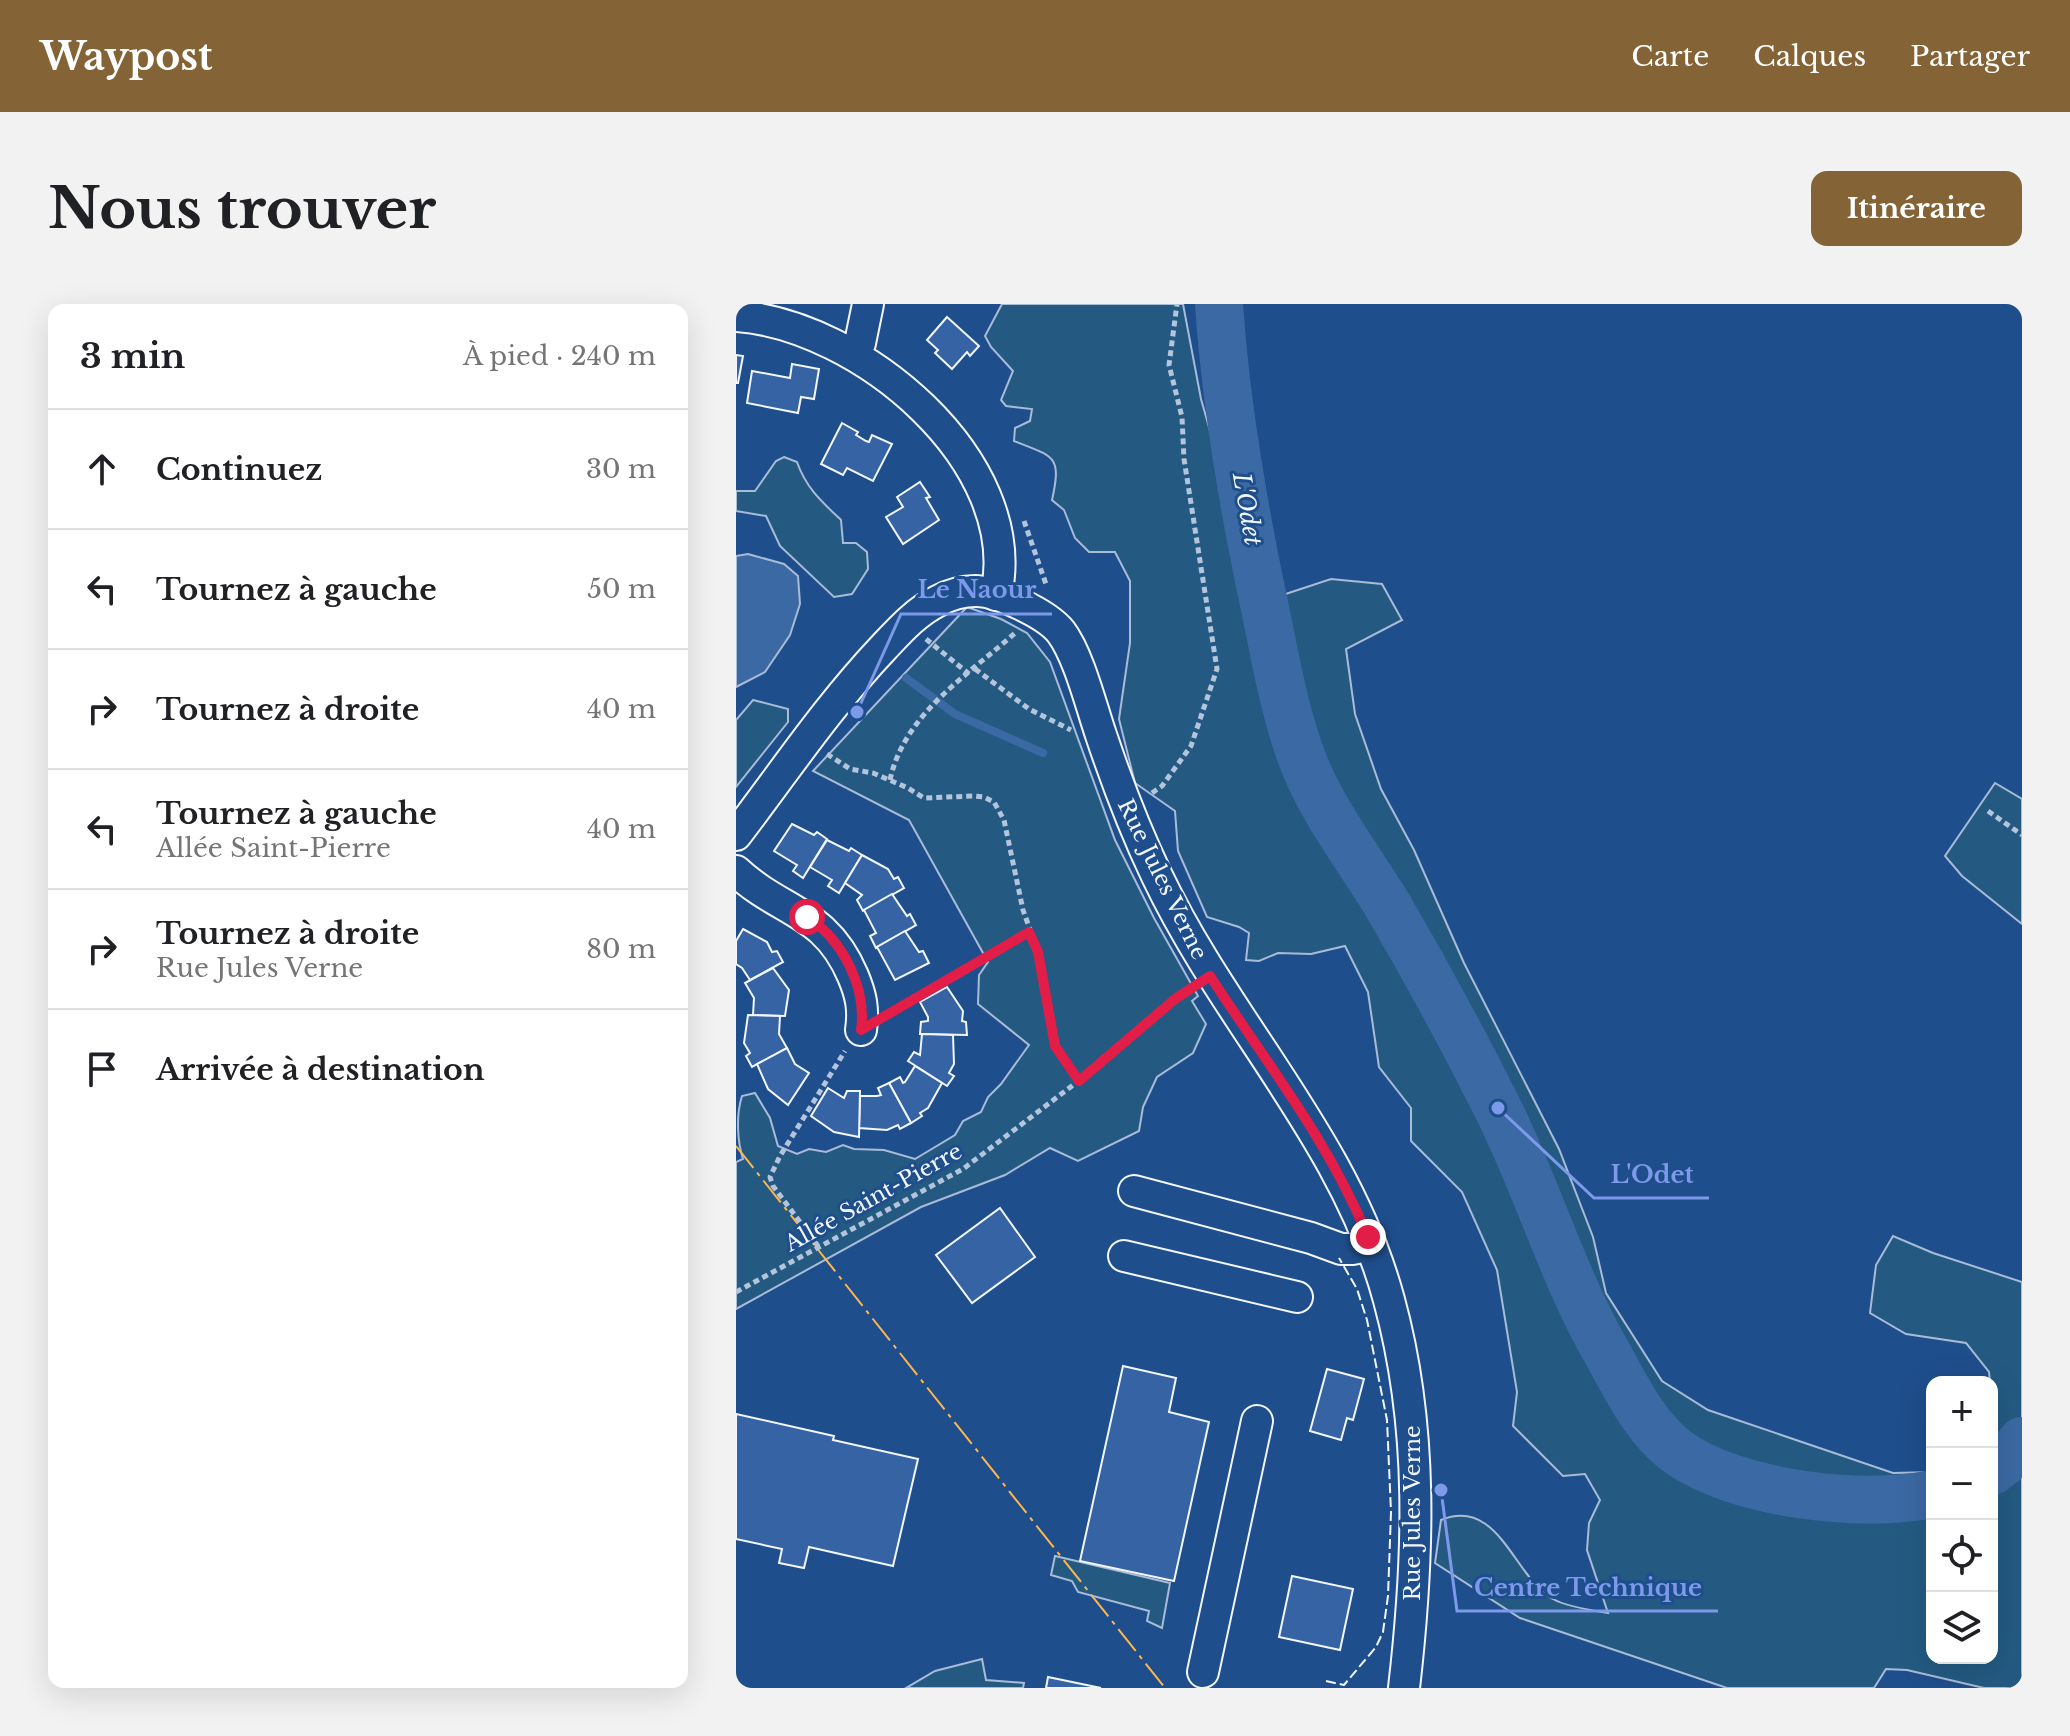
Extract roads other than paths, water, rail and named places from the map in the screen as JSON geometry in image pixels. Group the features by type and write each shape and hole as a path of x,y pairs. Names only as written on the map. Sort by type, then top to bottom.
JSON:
{"street":[{"path":"854,354 860,343 868,304"},
{"path":"736,316 796,328 854,354 920,404 962,454 978,483 1001,558 996,595 974,591 953,594 906,623 861,671 736,835"},
{"name":"Rue Jules Verne","path":"996,595 1036,614 1062,633 1084,683 1128,810 1171,905 1210,976 1314,1129 1341,1177 1371,1245 1395,1327 1414,1439 1414,1601 1404,1688"},
{"path":"736,871 760,891 816,923 834,942 847,962 862,1001 861,1030"},
{"path":"1134,1191 1341,1249 1371,1245"},
{"path":"1124,1256 1297,1297"},
{"path":"1203,1672 1257,1421"}],"waterway":[{"name":"L'Odet","path":"1219,304 1231,421 1250,536 1282,688 1303,761 1321,799 1388,906 1471,1056 1511,1136 1587,1315 1634,1400 1652,1427 1675,1450 1730,1478 1799,1494 1835,1498 1870,1500 1926,1495"},
{"path":"906,678 955,714 1043,753"},
{"name":"L'Odet","path":"1998,1466 2022,1441"}],"place":[{"name":"Le Naour","path":"857,712"},
{"name":"L'Odet","path":"1498,1108"},
{"name":"Centre Technique","path":"1441,1490"}]}
